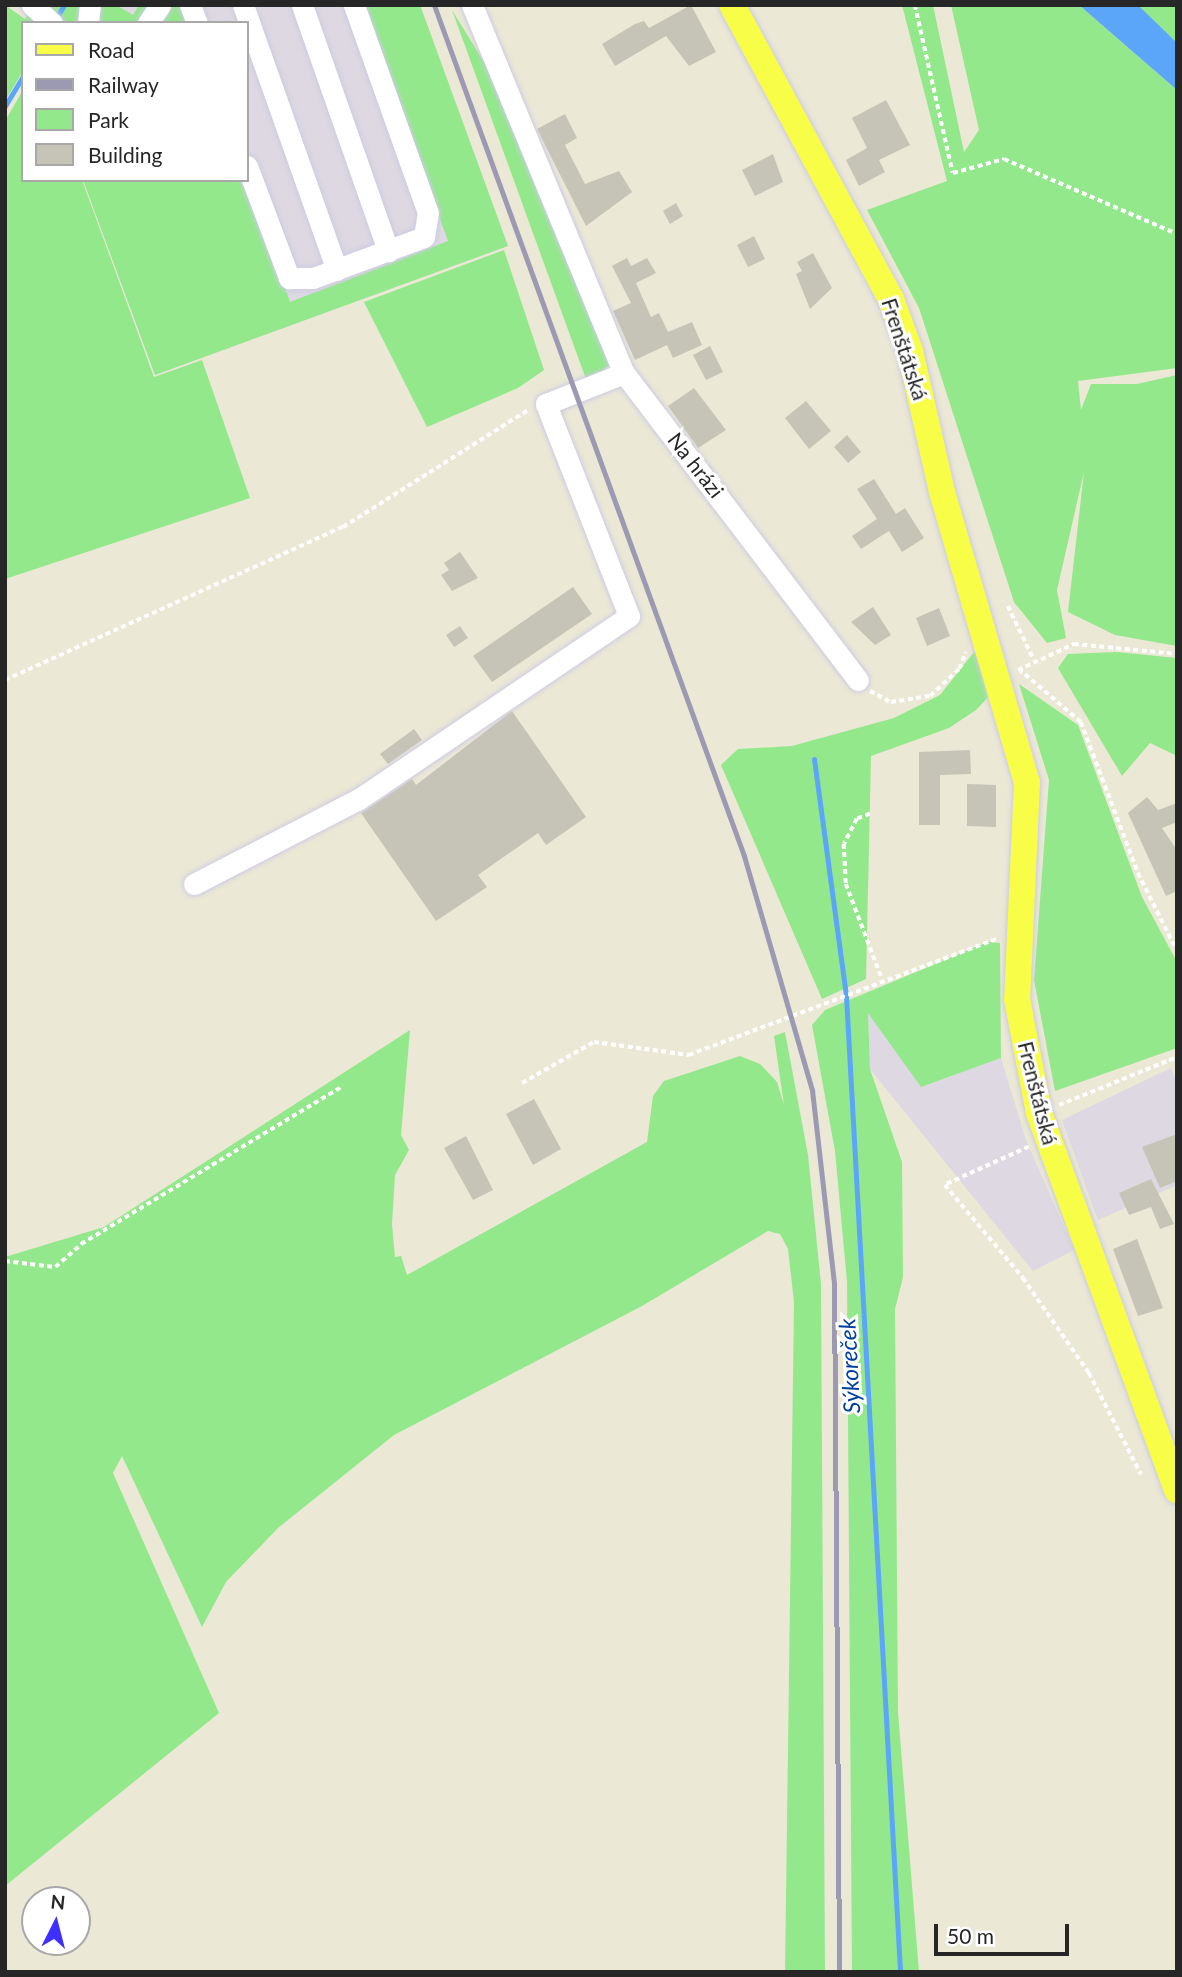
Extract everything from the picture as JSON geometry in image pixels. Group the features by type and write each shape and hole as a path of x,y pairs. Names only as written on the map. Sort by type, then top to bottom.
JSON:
{"main road":[{"name":"Frenštátská","path":"733,5 898,317 976,640 1009,674 1029,801 1017,999 1043,1126 1177,1491"}],"street":[{"path":"149,21 160,5"},
{"path":"243,5 337,270"},
{"path":"302,5 388,251"},
{"path":"248,169 289,278 300,281 337,270 424,237 430,227 354,5"},
{"name":"Na hrázi","path":"472,5 624,373 858,680"},
{"path":"194,884 359,799 629,615 546,404 624,373"}],"path":[{"path":"915,5 953,173"},
{"path":"945,176 1004,159 1177,234"},
{"path":"5,680 343,527 417,486 485,432 546,404"},
{"path":"1008,606 1027,635 1034,660"},
{"path":"858,680 891,702 930,696 959,669 976,640"},
{"path":"1177,654 1074,644 1034,660 1009,674 1081,722 1138,873 1177,951"},
{"path":"870,814 857,819 844,844 846,884 882,979"},
{"path":"522,1083 594,1042 689,1055 988,939 1020,939"},
{"path":"1141,1474 1088,1373 1023,1278 945,1185 1043,1126 1177,1057"},
{"path":"5,1261 55,1267 81,1244 343,1086"}],"shaded area":[{"path":"33,5 420,5 508,246 155,375 84,182 248,182 248,21 28,21"},
{"path":"868,1011 921,1087 1001,1058 1026,1140 1074,1250 1033,1271 870,1069"},
{"path":"1171,1068 1177,1083 1177,1185 1098,1220 1062,1120"}],"green space":[{"path":"5,5 25,19 33,5 116,5 133,15 139,5 183,5 187,21 21,21 21,74 5,101"},
{"path":"362,5 420,5 508,246 155,375 84,182 246,182 290,302 448,241"},
{"path":"902,5 933,5 964,152 979,130 951,5 1079,5 1177,90 1177,368 1078,381 1081,410 1091,384 1137,384 1177,375 1177,646 1115,635 1068,612 1084,472 1057,590 1066,638 1047,643 1014,602 919,308 867,210 947,181"},
{"path":"1138,5 1177,5 1177,43 1171,38"},
{"path":"452,10 500,88 613,363 587,382"},
{"path":"21,93 21,182 83,182 154,377 202,360 250,498 5,579 5,121"},
{"path":"504,250 544,370 518,388 427,427 364,302"},
{"path":"978,647 993,692 976,710 949,728 871,756 866,979 822,999 721,765 738,749 792,746 894,718 940,695"},
{"path":"1117,652 1177,658 1177,756 1150,743 1122,776 1058,668 1068,654"},
{"path":"1019,684 1078,725 1142,897 1177,962 1177,1048 1055,1091 1034,980 1049,780"},
{"path":"988,942 1000,943 1001,1058 921,1087 868,1013 870,1069 902,1162 903,1277 895,1309 898,1712 919,1972 852,1972 847,1282 835,1151 812,1025 825,1010"},
{"path":"410,1030 401,1135 409,1150 395,1175 392,1224 395,1257 401,1256 407,1275 647,1142 653,1096 664,1081 740,1056 760,1064 777,1082 784,1105 774,1036 785,1032 808,1155 821,1284 825,1972 785,1972 794,1302 788,1249 780,1234 768,1231 642,1306 394,1435 278,1528 226,1582 202,1627 122,1456 113,1473 219,1713 5,1886 5,1257 104,1227"}],"water":[{"path":"1079,5 1138,5 1177,43 1177,90"}],"building":[{"path":"691,5 716,52 689,66 666,36 615,66 602,44 635,24 644,21 649,28"},
{"path":"886,100 910,145 879,160 885,172 859,186 846,160 867,148 852,118"},
{"path":"565,114 577,138 565,145 585,184 619,171 632,192 586,226 537,129"},
{"path":"773,154 783,182 755,196 742,170"},
{"path":"676,203 683,216 670,224 663,211"},
{"path":"754,236 765,259 748,267 737,245"},
{"path":"813,253 832,288 810,309 796,274 802,271 797,262"},
{"path":"627,258 631,266 647,258 656,273 636,283 651,317 659,313 668,332 692,322 702,345 673,358 667,345 635,360 613,311 631,303 612,266"},
{"path":"710,346 723,372 706,380 693,355"},
{"path":"694,388 726,430 698,448 668,406"},
{"path":"806,401 831,431 809,449 785,418"},
{"path":"847,435 861,452 848,463 834,447"},
{"path":"874,479 896,514 905,508 924,538 902,552 889,531 861,549 852,536 877,519 857,489"},
{"path":"460,552 478,578 452,591 441,575 449,570 444,563"},
{"path":"573,587 592,614 492,682 473,656"},
{"path":"873,607 891,635 875,645 851,622"},
{"path":"939,608 950,636 927,646 916,618"},
{"path":"460,626 468,638 454,647 446,635"},
{"path":"512,711 586,817 546,845 538,833 478,875 487,887 436,921 361,813 412,779 416,785"},
{"path":"414,729 422,740 388,764 380,754"},
{"path":"970,750 971,774 940,775 940,825 919,825 919,752"},
{"path":"967,784 996,785 996,827 967,826"},
{"path":"1147,797 1158,810 1177,803 1177,822 1162,828 1177,850 1177,891 1166,896 1128,813"},
{"path":"534,1099 561,1149 533,1165 506,1114"},
{"path":"1177,1134 1177,1181 1160,1188 1142,1147"},
{"path":"466,1136 493,1190 473,1200 444,1148"},
{"path":"1151,1179 1174,1224 1160,1229 1151,1207 1129,1215 1119,1193"},
{"path":"1137,1239 1163,1308 1138,1316 1113,1249"}],"waterway":[{"path":"55,20 64,5"},
{"path":"5,106 21,79"},
{"name":"Sýkoreček","path":"814,759 846,996 900,1972"}],"railway":[{"path":"434,5 744,856 812,1090 834,1283 839,1972"}]}
